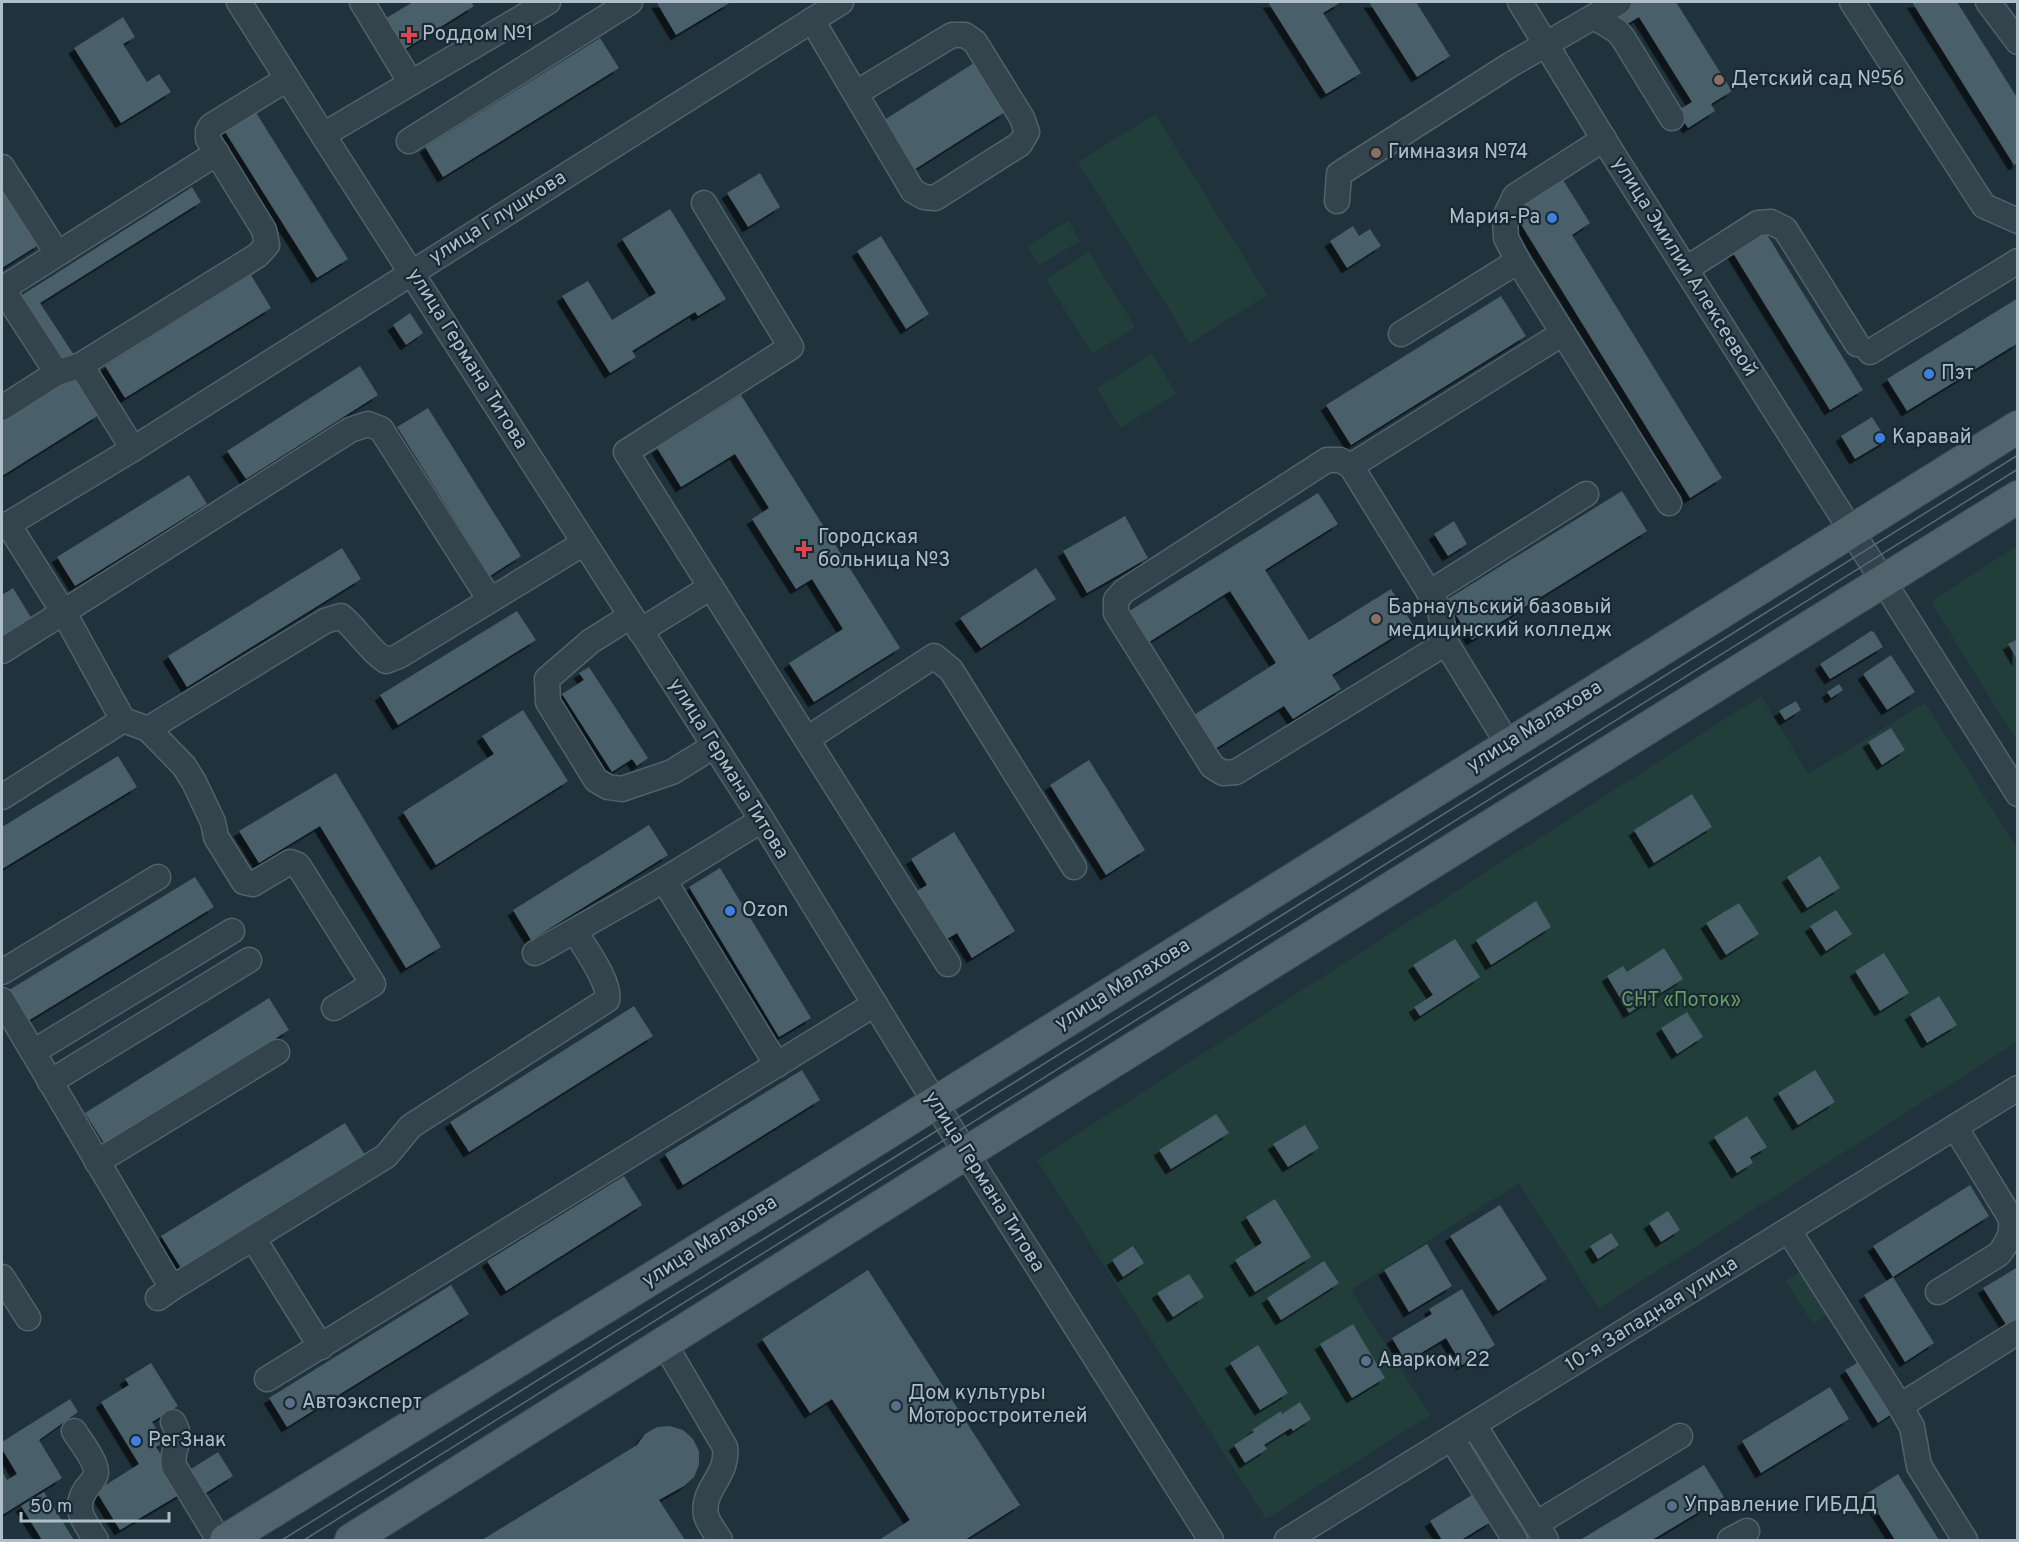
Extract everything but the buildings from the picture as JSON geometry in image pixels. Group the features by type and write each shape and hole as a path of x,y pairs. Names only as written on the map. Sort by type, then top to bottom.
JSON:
{"main road":[{"name":"улица Малахова","path":"226,1540 935,1103 2018,427"},
{"path":"352,1540 966,1153 2018,497"}],"street":[{"name":"улица Германа Титова","path":"239,2 762,820 966,1153 1211,1540"},
{"path":"362,2 411,83"},
{"path":"323,135 548,2"},
{"path":"409,141 630,2"},
{"name":"улица Глушкова","path":"5,526 133,449 841,2"},
{"name":"улица Эмилии Алексеевой","path":"1520,2 1882,581"},
{"path":"1337,201 1339,174 1545,43 1619,2"},
{"path":"1852,2 1984,206 2018,221"},
{"path":"1988,2 2018,42"},
{"path":"1594,17 1617,31 1623,38 1672,118"},
{"path":"812,20 913,191 924,197 935,198 1020,144 1027,132 1022,118 975,42 965,35 952,35 856,93"},
{"path":"2,408 57,373 81,364 258,255 267,244 264,230 208,139 208,131 211,126 287,79"},
{"path":"1605,139 1515,196 1504,217 1506,238 1518,261 1669,503"},
{"path":"57,373 2,289 217,153"},
{"path":"2,167 57,253"},
{"path":"704,203 791,347 626,452 948,964"},
{"path":"1686,268 1758,223 1771,222 1785,229 1863,348 2018,261"},
{"path":"1401,334 1518,261"},
{"path":"1351,466 1563,333"},
{"path":"81,364 133,449"},
{"path":"2,651 350,430 368,424 381,429 490,600"},
{"path":"1446,643 1236,772 1223,773 1212,766 1116,613 1116,600 1124,591 1327,460 1340,460 1351,466 1440,610 1446,643 1508,744"},
{"path":"1429,593 1586,494"},
{"path":"5,526 64,613 123,720 148,729 184,766 213,822 216,837 244,882 253,884 290,862 298,865 373,984 334,1008"},
{"path":"148,729 325,621 341,616 354,627 375,654 386,661 399,656 584,543"},
{"path":"1882,581 2018,794"},
{"path":"711,587 636,623 591,641 547,679 548,702 596,780 608,787 622,789 672,772 714,746"},
{"path":"807,739 934,656 951,670 1074,867"},
{"path":"2,797 123,720"},
{"path":"535,953 664,880 762,820"},
{"path":"2,972 158,877"},
{"path":"664,880 777,1065"},
{"path":"33,1052 232,931"},
{"path":"2,1000 97,1162 165,1293 386,1156 411,1126 607,1000 609,992 575,931"},
{"path":"50,1082 249,960"},
{"path":"267,1379 875,1004"},
{"path":"97,1162 277,1052"},
{"name":"10-я Западная улица","path":"1287,1540 1955,1127 2014,1097"},
{"path":"1938,1292 1998,1254 2005,1245 2012,1227 2010,1217 1955,1127"},
{"path":"1789,1231 1912,1426 1919,1466 1965,1540"},
{"path":"253,1238 321,1347"},
{"path":"2,1277 28,1318"},
{"path":"1900,1406 2018,1332"},
{"path":"664,1343 725,1447 726,1457 722,1472 705,1503 707,1518 720,1540"},
{"path":"173,1422 179,1436 172,1460 174,1466 219,1540"},
{"path":"1474,1425 1541,1532 1680,1436"},
{"path":"74,1431 95,1465 94,1478 80,1503 80,1514 96,1540"},
{"path":"1452,1439 1515,1540"}],"green space":[{"path":"1155,114 1267,295 1190,343 1078,162"},
{"path":"1068,221 1080,241 1039,265 1028,246"},
{"path":"1089,252 1135,327 1092,354 1046,279"},
{"path":"1152,354 1176,393 1121,428 1097,388"},
{"path":"2017,546 2017,741 1931,602"},
{"name":"СНТ «Поток»","path":"1761,696 1808,774 1925,703 2017,848 2017,1042 1599,1308 1519,1183 1351,1290 1430,1415 1266,1519 1037,1160"},
{"path":"1802,1271 1828,1315 1813,1324 1786,1281"}],"tram line":[{"path":"282,1540 2018,455"},
{"path":"304,1540 2018,469"}],"place":[{"name":"Роддом №1","path":"409,35"},
{"name":"Детский сад №56","path":"1719,80"},
{"name":"Гимназия №74","path":"1376,153"},
{"name":"Мария-Ра","path":"1552,218"},
{"name":"Пэт","path":"1929,374"},
{"name":"Каравай","path":"1880,438"},
{"name":"Городская больница №3","path":"804,549"},
{"name":"Барнаульский базовый медицинский колледж","path":"1376,619"},
{"name":"Ozon","path":"730,911"},
{"name":"Аварком 22","path":"1366,1361"},
{"name":"Автоэксперт","path":"290,1403"},
{"name":"Дом культуры Моторостроителей","path":"896,1406"},
{"name":"РегЗнак","path":"136,1441"},
{"name":"Управление ГИБДД","path":"1672,1506"}]}
